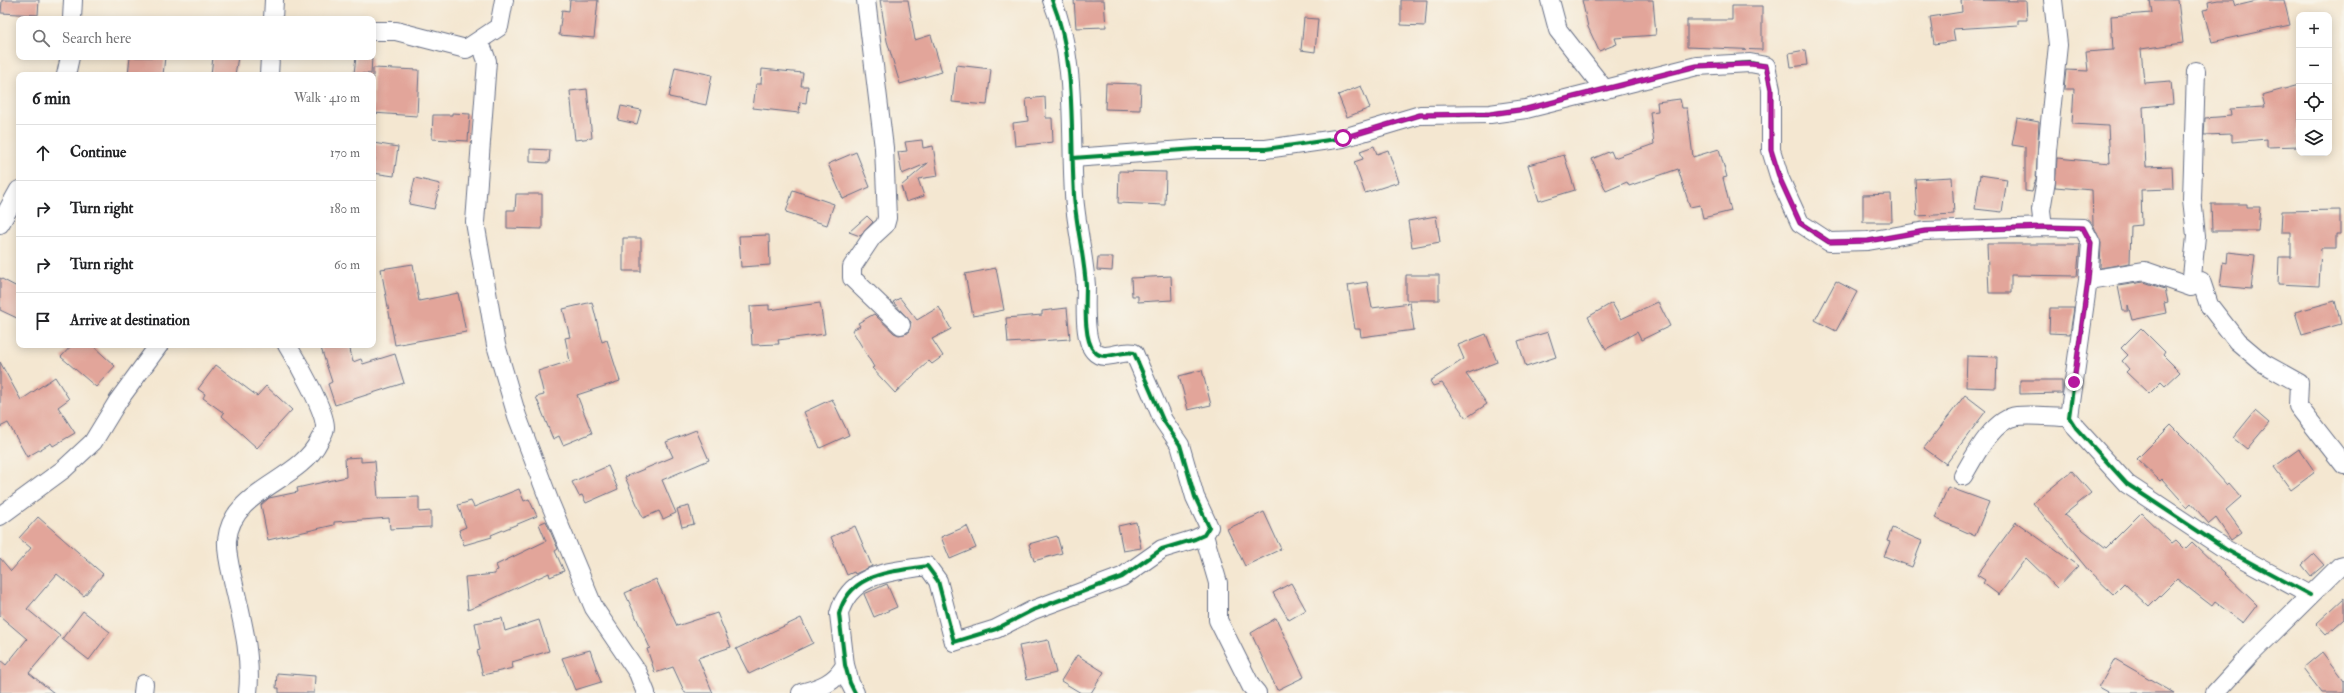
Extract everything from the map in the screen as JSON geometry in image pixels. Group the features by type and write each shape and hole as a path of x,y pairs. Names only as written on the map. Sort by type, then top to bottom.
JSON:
{"street":[{"path":"72,16 73,0"},
{"path":"273,16 274,0"},
{"path":"466,49 499,27 504,0"},
{"path":"866,0 884,148 887,218 885,225 872,237 852,267 851,272 852,278 901,325"},
{"path":"855,693 850,683 845,665 844,646 839,623 841,606 859,582 880,574 927,566 938,581 954,642 996,630 1033,610 1122,576 1162,549 1204,535 1209,527 1195,497 1180,445 1163,420 1134,353 1129,351 1110,356 1099,355 1093,351 1086,321 1086,286 1074,197 1073,158 1064,35 1052,0"},
{"path":"1550,0 1558,30 1605,90"},
{"path":"2043,227 2041,210 2046,180 2047,151 2058,45 2053,0"},
{"path":"376,31 396,31 466,49 476,44 483,50 487,61 475,222 496,345 520,423 550,503 594,608 638,673 646,693"},
{"path":"67,72 69,60"},
{"path":"269,72 270,60"},
{"path":"1073,158 1197,149 1266,149 1343,138 1420,115 1490,114 1526,109 1697,66 1750,64 1766,66 1771,89 1771,150 1780,179 1800,223 1829,242 1868,241 1925,231 2043,227 2083,228 2091,243 2088,280 2069,417 2076,428 2127,484 2225,549 2310,595"},
{"path":"2191,287 2196,236 2192,200 2196,71"},
{"path":"0,224 16,195"},
{"path":"2088,280 2145,272 2191,287 2201,281 2209,305 2237,341 2263,363 2299,383 2298,406 2344,465"},
{"path":"0,516 64,469 93,442 118,401 157,348"},
{"path":"248,693 248,657 228,559 227,540 234,519 248,500 299,466 315,450 325,429 323,415 289,348"},
{"path":"1963,476 1983,443 2008,418 2018,415 2069,417"},
{"path":"1204,535 1218,583 1218,620 1248,680 1257,693"},
{"path":"2215,693 2310,595 2344,564"},
{"path":"808,691 837,678 845,665"},
{"path":"808,691 837,693"}],"building":[{"path":"2,0 39,0 38,15 1,13"},
{"path":"570,0 598,0 594,38 559,35 562,10 569,11"},
{"path":"880,0 908,0 915,40 931,35 942,72 900,84 887,41"},
{"path":"1074,0 1104,0 1106,27 1076,28"},
{"path":"1401,0 1427,0 1425,26 1401,25"},
{"path":"1582,0 1653,0 1656,35 1615,38 1617,44 1599,51 1588,27"},
{"path":"1961,0 2026,1 2027,20 2018,20 2018,25 1953,29 1955,41 1934,44 1930,17 1962,12"},
{"path":"2150,0 2178,0 2183,43 2141,49 2144,83 2171,81 2173,104 2143,107 2146,167 2172,166 2173,189 2141,190 2142,225 2131,226 2130,263 2100,268 2101,243 2093,224 2092,190 2055,187 2057,158 2110,163 2108,126 2072,124 2074,89 2064,89 2066,70 2088,71 2086,52 2113,50 2111,16 2152,13"},
{"path":"2218,0 2234,0 2236,6 2261,0 2284,0 2290,25 2212,42 2203,10 2209,9 2208,2"},
{"path":"1732,6 1762,6 1762,50 1687,47 1687,20 1732,20"},
{"path":"1304,18 1318,19 1315,52 1301,50"},
{"path":"1805,50 1807,65 1791,67 1789,53"},
{"path":"130,60 165,60 163,72 128,72"},
{"path":"213,60 238,60 236,72 211,72"},
{"path":"356,60 372,60 371,72 354,72"},
{"path":"956,65 991,69 987,105 952,102"},
{"path":"675,67 712,75 706,105 669,97"},
{"path":"373,68 419,70 417,116 376,113 376,72 373,72"},
{"path":"762,69 803,73 801,86 808,86 806,103 800,102 799,113 753,108 756,84 761,84"},
{"path":"1106,83 1141,84 1140,110 1105,109"},
{"path":"1361,86 1370,108 1347,117 1338,95"},
{"path":"2296,86 2296,146 2267,147 2267,139 2232,142 2232,134 2204,135 2205,118 2231,116 2230,109 2265,107 2262,95"},
{"path":"587,89 592,138 575,140 570,91"},
{"path":"1045,97 1046,118 1052,118 1053,142 1015,146 1013,123 1028,121 1026,99"},
{"path":"1680,99 1682,108 1687,108 1693,157 1719,149 1727,177 1723,178 1731,211 1703,218 1700,205 1690,207 1678,169 1629,186 1627,182 1606,191 1592,159 1611,151 1614,158 1654,144 1650,112 1658,111 1657,102"},
{"path":"621,106 641,110 637,124 618,120"},
{"path":"452,113 470,114 468,141 432,139 433,115 452,115"},
{"path":"2017,118 2039,122 2036,179 2032,192 2025,191 2025,147 2012,145"},
{"path":"922,140 923,148 933,146 938,176 918,179 924,196 906,202 901,186 928,163 902,174 898,152 907,151 905,142"},
{"path":"376,143 398,147 394,176 376,173"},
{"path":"1374,146 1377,154 1388,150 1399,182 1365,193 1354,162 1363,159 1360,151"},
{"path":"530,149 550,150 549,163 530,162"},
{"path":"856,152 870,187 843,199 828,164"},
{"path":"1564,155 1575,190 1539,201 1528,165"},
{"path":"1119,171 1166,172 1165,205 1118,203"},
{"path":"1980,175 2007,179 2002,212 1975,209"},
{"path":"1952,177 1954,214 1917,216 1915,179"},
{"path":"415,178 440,184 434,209 409,204"},
{"path":"793,190 834,204 827,225 786,212"},
{"path":"516,194 542,194 542,229 507,228 507,210 515,210"},
{"path":"1891,194 1892,222 1863,222 1863,195"},
{"path":"2211,204 2247,204 2247,207 2260,207 2258,231 2212,231"},
{"path":"2340,210 2340,234 2336,234 2336,248 2321,248 2319,286 2278,284 2279,257 2291,257 2291,232 2281,232 2282,211"},
{"path":"867,216 873,222 860,236 849,232"},
{"path":"1436,216 1440,242 1412,247 1408,221"},
{"path":"769,235 770,265 741,267 739,236"},
{"path":"623,238 641,238 641,271 623,271"},
{"path":"1987,244 2080,244 2077,276 2011,275 2011,293 1989,293"},
{"path":"2228,252 2255,255 2251,289 2220,286 2223,262 2227,263"},
{"path":"1098,257 1113,257 1112,271 1097,270"},
{"path":"413,264 419,301 458,293 466,332 395,345 381,269"},
{"path":"996,268 1004,310 973,316 965,274"},
{"path":"1406,275 1439,275 1439,300 1406,300"},
{"path":"1171,276 1172,300 1138,302 1138,296 1132,296 1131,278"},
{"path":"0,278 16,286 16,318 0,310"},
{"path":"1836,281 1857,292 1836,331 1815,320"},
{"path":"1367,282 1372,308 1410,303 1414,330 1361,337 1360,329 1355,329 1348,285"},
{"path":"2144,282 2165,289 2168,302 2164,303 2166,313 2132,320 2128,305 2128,311 2123,311 2118,286"},
{"path":"900,298 917,320 939,307 951,329 932,339 943,356 932,364 929,361 895,393 872,368 874,367 852,330 860,326 858,323 874,314 894,333 899,335 908,333 911,322 893,302"},
{"path":"2335,301 2341,324 2302,335 2295,312"},
{"path":"592,302 602,342 607,340 620,381 577,395 592,433 563,445 559,436 553,439 536,397 544,395 538,371 570,361 565,338 570,337 563,309"},
{"path":"1658,302 1670,326 1641,340 1637,332 1606,349 1588,317 1612,303 1621,319"},
{"path":"820,303 825,334 778,340 779,344 752,345 750,306 769,305 769,310"},
{"path":"1067,308 1070,339 1008,343 1006,318 1042,315 1042,311"},
{"path":"2050,308 2074,308 2070,334 2049,333"},
{"path":"2141,328 2165,352 2163,355 2180,372 2165,386 2161,382 2149,394 2126,372 2129,369 2122,361 2128,355 2121,348"},
{"path":"1548,332 1556,357 1526,367 1518,341"},
{"path":"1486,334 1497,362 1466,374 1487,404 1466,418 1442,383 1433,386 1430,381 1464,359 1458,345"},
{"path":"69,348 95,348 115,366 96,387 61,357"},
{"path":"321,348 350,348 353,362 361,359 363,364 395,354 404,383 335,405 328,384 332,382"},
{"path":"1967,356 1997,357 1996,388 1966,387"},
{"path":"0,362 21,400 55,377 69,399 58,407 75,433 53,446 51,443 27,457 8,423 0,427"},
{"path":"216,365 257,396 266,386 292,410 257,448 222,416 224,413 203,398 205,394 198,389"},
{"path":"1202,370 1211,405 1188,410 1179,376"},
{"path":"2020,380 2062,380 2062,393 2020,394"},
{"path":"1965,395 1986,411 1946,464 1924,448"},
{"path":"832,399 849,435 820,448 804,412"},
{"path":"2255,411 2269,423 2247,449 2233,438"},
{"path":"2171,425 2227,485 2229,483 2241,497 2226,510 2242,532 2231,540 2216,518 2209,524 2191,503 2187,507 2162,479 2160,481 2137,459"},
{"path":"696,430 709,460 662,480 676,513 663,519 659,511 643,518 625,477 673,457 666,442"},
{"path":"2299,449 2315,472 2291,490 2274,467"},
{"path":"361,457 361,462 375,461 378,498 419,497 419,512 431,511 431,527 390,529 389,518 334,522 334,525 268,540 261,505 269,498 298,492 297,488 346,477 345,458"},
{"path":"608,466 618,489 586,503 582,495 579,496 572,482"},
{"path":"2072,471 2091,493 2064,515 2106,548 2141,513 2172,543 2176,540 2185,549 2192,542 2257,605 2243,623 2215,602 2212,606 2177,579 2149,607 2124,583 2113,594 2089,571 2033,503"},
{"path":"1948,487 1989,502 1975,536 1935,518"},
{"path":"519,489 524,501 529,499 537,516 491,535 492,537 464,545 459,530 466,527 458,505 471,501 474,507"},
{"path":"689,506 694,524 682,527 677,509"},
{"path":"1264,512 1281,549 1245,566 1227,529"},
{"path":"38,517 103,574 84,596 57,574 27,609 60,636 29,673 54,693 0,693 0,660 6,665 27,639 0,616 0,558 11,571 31,548 19,538"},
{"path":"546,521 558,549 555,551 564,571 550,577 549,573 468,610 465,577 495,574 495,571 498,570 496,565 546,541 539,524"},
{"path":"1136,522 1141,548 1123,551 1118,526"},
{"path":"2016,522 2078,566 2057,588 2026,558 1999,595 1983,583 1985,580 1977,575"},
{"path":"855,526 872,566 855,574 854,572 847,575 831,537"},
{"path":"967,526 976,548 950,559 941,537"},
{"path":"1892,528 1922,541 1912,567 1884,556 1890,542 1887,541"},
{"path":"1057,536 1062,553 1034,561 1029,544"},
{"path":"2314,554 2324,565 2311,576 2302,565"},
{"path":"656,579 677,626 717,613 731,647 698,658 713,693 685,693 673,667 655,673 647,649 650,648 625,593"},
{"path":"1291,583 1306,610 1289,620 1273,593"},
{"path":"887,584 897,607 874,617 864,594"},
{"path":"2344,598 2344,619 2326,635 2316,624"},
{"path":"83,611 110,632 89,660 62,639"},
{"path":"502,618 505,631 539,620 549,651 512,662 513,668 483,675 477,651 480,650 475,623"},
{"path":"801,618 813,643 749,674 736,649"},
{"path":"1276,618 1304,677 1277,690 1251,633"},
{"path":"1048,640 1056,673 1027,680 1019,646"},
{"path":"590,650 601,682 575,690 562,658"},
{"path":"2322,652 2344,681 2344,693 2322,693 2303,668"},
{"path":"1077,655 1104,672 1091,693 1081,693 1061,681"},
{"path":"2115,659 2174,693 2110,693 2099,687"},
{"path":"277,673 315,676 314,693 279,693 279,688 276,688"}],"cycle path":[{"path":"855,693 850,683 845,665 839,614 845,600 852,590 862,582 874,576 927,566 938,581 954,642 996,629 1033,610 1122,577 1162,549 1204,535 1209,527 1195,497 1180,445 1163,420 1134,353 1129,352 1103,356 1094,351 1090,345 1086,320 1085,274 1074,195 1069,71 1060,23 1052,0"},
{"path":"1073,158 1197,149 1266,149 1343,138 1420,115 1490,114 1526,109 1697,66 1750,63 1766,66 1771,89 1771,150 1780,179 1800,223 1829,242 1868,241 1925,231 2043,227 2083,228 2091,243 2088,280 2069,417 2076,428 2127,484 2225,549 2310,595"}],"route":[{"path":"1343,138 1420,115 1439,113 1490,114 1526,109 1578,95 1617,88 1640,80 1697,66 1726,64 1766,66 1771,89 1771,150 1780,179 1800,223 1814,234 1829,242 1868,241 1925,231 2043,227 2083,228 2091,243 2088,280 2074,382"}]}
